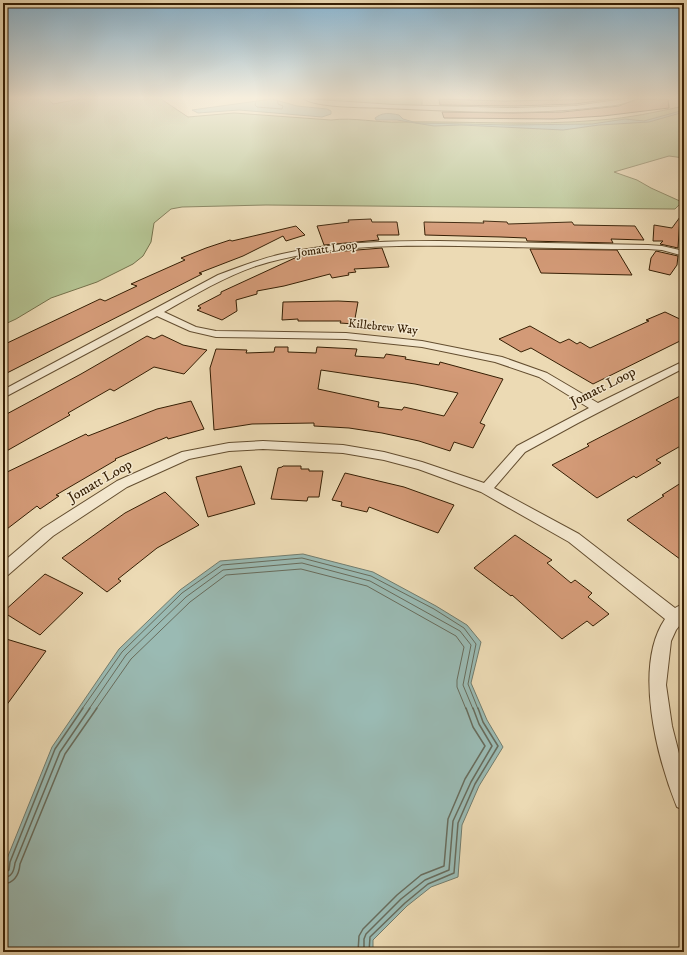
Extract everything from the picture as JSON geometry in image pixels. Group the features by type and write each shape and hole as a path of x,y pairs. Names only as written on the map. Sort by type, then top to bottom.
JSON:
{"street":[{"name":"Jomatt Loop","path":"3,395 244,267 290,254 340,245 396,243 648,247 662,248 684,254"},
{"name":"Killebrew Way","path":"157,312 193,329 216,334 346,336 422,344 498,359 543,375 597,408"},
{"name":"Jomatt Loop","path":"486,489 521,449 597,408 684,364"},
{"name":"Jomatt Loop","path":"3,571 48,532 122,484 186,456 229,446 263,445 343,449 384,456 415,464 486,489 574,538 643,591 679,614"},
{"path":"679,614 669,627 663,641 657,685 663,726 674,772 684,800"}],"green space":[{"path":"3,144 684,144 684,158 669,156 614,172 637,180 682,202 675,209 266,205 182,207 171,209 154,223 151,242 143,256 133,264 97,282 51,298 3,325"}],"water":[{"path":"303,554 373,572 436,606 467,625 481,642 471,683 487,720 503,747 479,786 462,825 458,877 431,887 407,906 373,940 373,952 3,952 3,896 6,861 52,747 119,649 180,590 220,561"}],"building":[{"path":"680,217 678,248 660,244 663,241 653,241 654,225 672,228"},
{"path":"371,219 372,222 397,222 399,235 377,235 379,240 324,245 317,226 349,222 348,220"},
{"path":"483,221 507,222 508,224 572,222 574,225 635,226 644,240 611,239 613,243 527,241 526,238 425,235 424,222 484,223"},
{"path":"296,226 305,235 286,241 283,236 243,256 199,273 202,274 3,375 3,345 100,299 105,301 137,286 131,284 185,260 181,258 230,240 232,241"},
{"path":"382,248 389,267 354,269 356,272 348,273 349,275 332,278 330,274 284,286 257,291 257,294 236,300 237,311 222,320 197,310 201,308 198,306 221,294 221,292 297,257 332,252"},
{"path":"530,249 617,250 632,275 541,273"},
{"path":"656,251 678,256 677,265 670,275 649,270 651,258"},
{"path":"283,302 358,302 354,324 340,323 341,321 298,321 298,319 282,320"},
{"path":"665,312 684,321 684,339 593,384 531,348 521,352 499,339 530,326 560,343 569,339 577,344 580,342 590,348"},
{"path":"162,335 183,345 207,350 184,374 154,367 114,391 110,389 68,413 70,415 3,453 3,416 147,336 154,339"},
{"path":"275,347 288,347 288,352 316,353 317,347 357,349 355,356 384,358 386,354 439,365 440,362 503,379 480,423 485,425 473,448 454,442 450,451 419,441 382,433 349,428 314,426 314,423 252,424 214,430 210,368 216,349 247,350 246,353 274,352","holes":["321,370 415,384 458,393 444,416 404,407 402,410 378,407 379,402 318,389"]},
{"path":"684,394 684,444 656,460 661,463 636,478 634,476 597,498 552,465 589,446 587,444"},
{"path":"191,401 204,429 168,439 167,437 115,459 116,460 56,495 59,496 40,509 37,506 3,532 3,474 86,434 88,436 157,409"},
{"path":"241,466 255,504 208,517 196,477"},
{"path":"283,466 301,466 301,469 309,469 309,471 323,471 319,497 308,497 307,501 271,499 278,468"},
{"path":"345,473 404,487 454,505 438,533 369,507 367,512 341,506 342,502 332,500"},
{"path":"684,481 684,562 627,520"},
{"path":"165,492 199,525 157,548 118,579 121,581 107,592 62,558 125,513"},
{"path":"515,535 552,560 547,563 571,583 575,580 592,593 588,597 609,614 593,626 587,621 562,639 512,595 511,596 474,568"},
{"path":"45,574 83,593 40,635 3,612"},
{"path":"3,638 46,651 3,710"}]}
